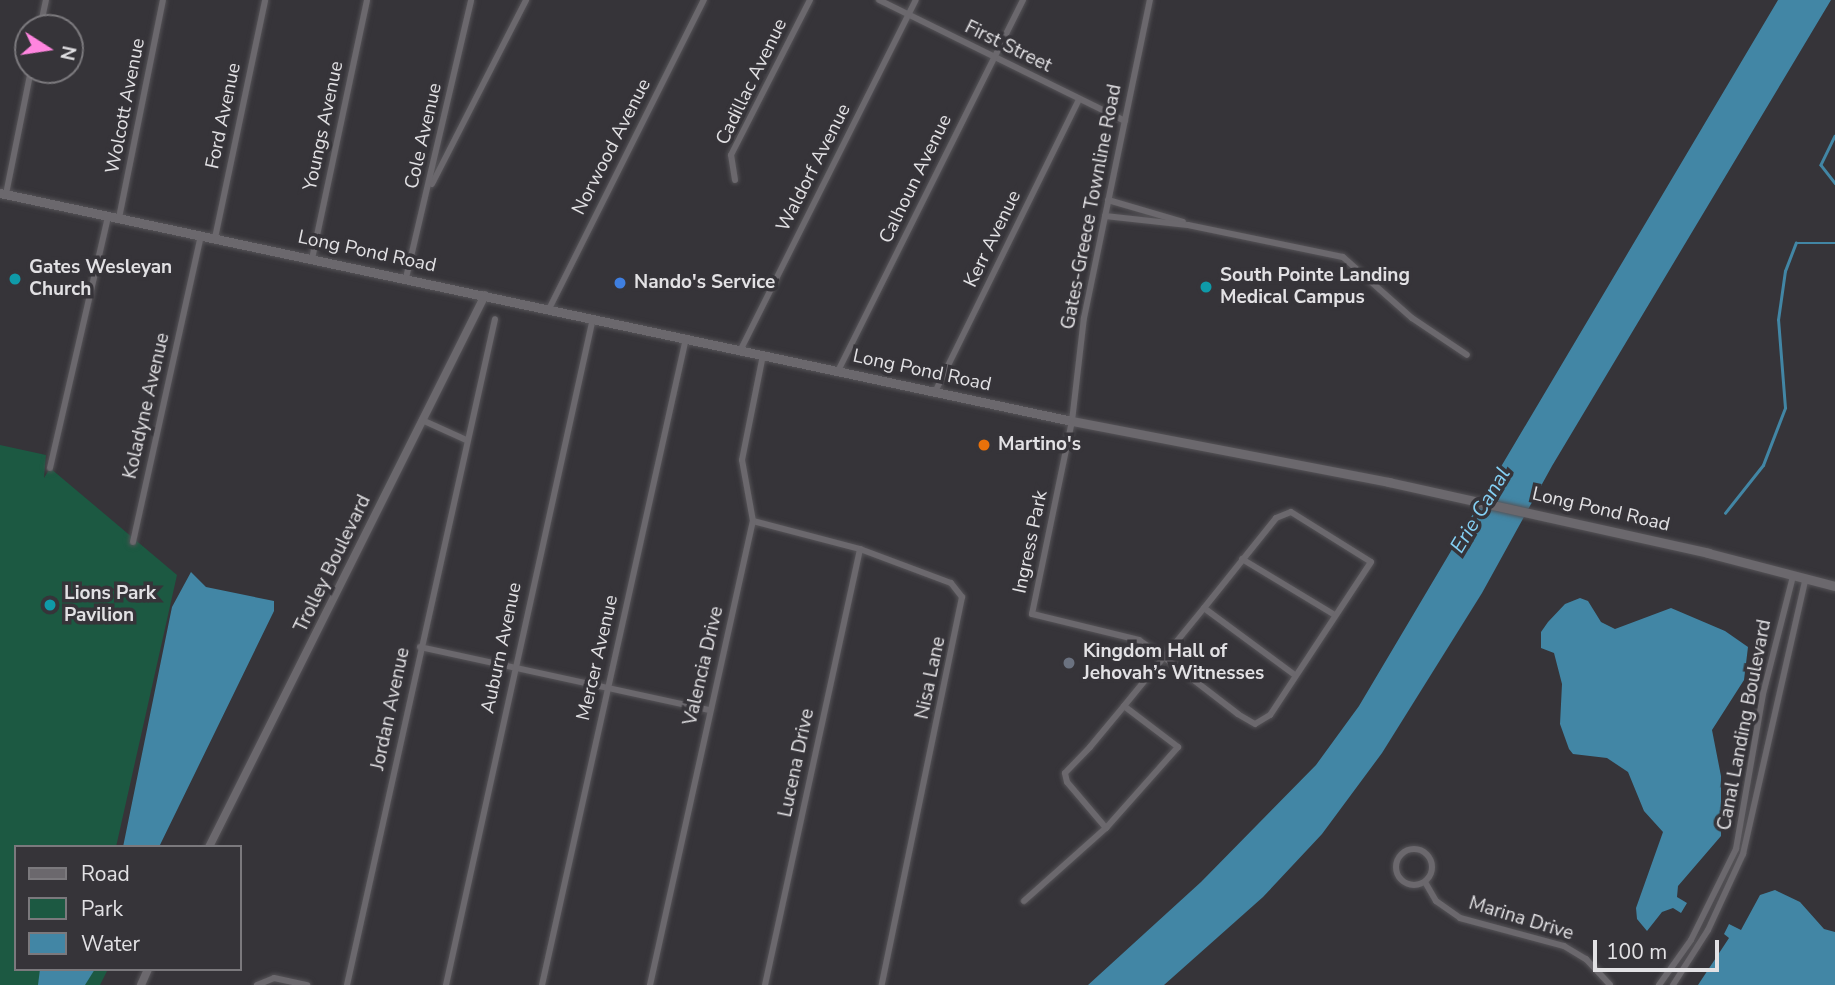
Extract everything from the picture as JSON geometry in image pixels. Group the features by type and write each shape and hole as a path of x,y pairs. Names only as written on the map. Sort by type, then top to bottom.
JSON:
{"main road":[{"name":"Long Pond Road","path":"3,194 1072,421 1462,498 1835,586"}],"street":[{"name":"Wolcott Avenue","path":"119,218 163,0"},
{"name":"Ford Avenue","path":"215,238 265,0"},
{"name":"Youngs Avenue","path":"312,259 367,0"},
{"name":"Cole Avenue","path":"406,278 471,0"},
{"path":"426,195 526,0"},
{"name":"Norwood Avenue","path":"550,309 704,0"},
{"name":"Cadillac Avenue","path":"735,180 731,155 810,0"},
{"name":"First Street","path":"879,0 1125,121"},
{"name":"Waldorf Avenue","path":"741,349 916,0"},
{"name":"Calhoun Avenue","path":"838,371 1023,0"},
{"name":"Gates-Greece Townline Road","path":"1072,421 1084,318 1150,0"},
{"path":"3,194 28,84"},
{"name":"Kerr Avenue","path":"935,392 1079,99"},
{"path":"1108,200 1188,225"},
{"path":"50,468 108,216"},
{"path":"1105,216 1188,225 1343,257 1412,318 1467,355"},
{"name":"Koladyne Avenue","path":"133,542 201,236"},
{"name":"Trolley Boulevard","path":"210,845 485,295"},
{"name":"Auburn Avenue","path":"446,985 514,666 593,318"},
{"name":"Jordan Avenue","path":"347,985 495,319"},
{"name":"Mercer Avenue","path":"542,985 686,337"},
{"name":"Valencia Drive","path":"650,985 753,521 742,460 763,355"},
{"path":"422,420 466,440"},
{"name":"Ingress Park","path":"1072,421 1032,614 1139,640 1164,657"},
{"path":"1106,828 1067,782 1065,773 1124,706 1242,559 1284,512 1303,518 1371,562 1333,614 1270,715 1255,724 1164,657"},
{"name":"Nisa Lane","path":"753,521 859,549 951,583 962,597 882,985"},
{"name":"Lucena Drive","path":"765,985 859,549"},
{"path":"1242,559 1333,614"},
{"name":"Canal Landing Boulevard","path":"1659,985 1691,940 1736,849 1763,694 1793,576"},
{"name":"Canal Landing Boulevard","path":"1673,985 1709,930 1743,854 1805,579"},
{"path":"1204,608 1295,675"},
{"path":"420,647 710,710"},
{"path":"1024,901 1106,828 1178,747 1124,706"},
{"name":"Marina Drive","path":"1422,851 1430,859 1432,872 1425,882 1408,885 1399,877 1396,866 1405,852 1422,851"},
{"name":"Marina Drive","path":"1425,882 1436,901 1460,918 1564,946 1586,959 1611,985"},
{"path":"257,985 274,978 307,985"}],"green space":[{"path":"0,445 46,455 44,478 50,468 177,575 116,845 14,845 14,971 107,971 100,985 0,985"}],"water":[{"name":"Erie Canal","path":"1778,0 1831,0 1552,466 1482,593 1382,753 1322,834 1263,897 1164,985 1088,985 1201,882 1316,765 1359,706"},
{"path":"191,572 206,587 274,601 274,611 160,845 123,845 172,607"},
{"path":"1580,598 1588,601 1601,622 1615,629 1671,608 1725,631 1748,647 1744,680 1712,730 1721,776 1721,836 1678,886 1677,897 1687,903 1681,913 1673,908 1662,912 1647,931 1637,919 1636,908 1663,832 1644,811 1628,772 1607,758 1573,754 1569,749 1560,724 1562,684 1554,653 1541,648 1541,632 1548,622 1565,604"},
{"path":"1775,890 1800,902 1824,929 1835,932 1835,985 1698,985 1729,938 1724,934 1729,924 1741,930 1760,895"},
{"path":"40,971 94,971 85,985 38,985"}],"waterway":[{"path":"1835,136 1821,165 1835,183"},
{"path":"1725,513 1763,465 1785,408 1778,320 1785,271 1796,243 1835,243"}],"place":[{"name":"Gates Wesleyan Church","path":"15,279"},
{"name":"Nando's Service","path":"620,283"},
{"name":"South Pointe Landing Medical Campus","path":"1206,287"},
{"name":"Martino's","path":"984,445"},
{"name":"Lions Park Pavilion","path":"50,605"},
{"name":"Kingdom Hall of Jehovah’s Witnesses","path":"1069,663"}]}
